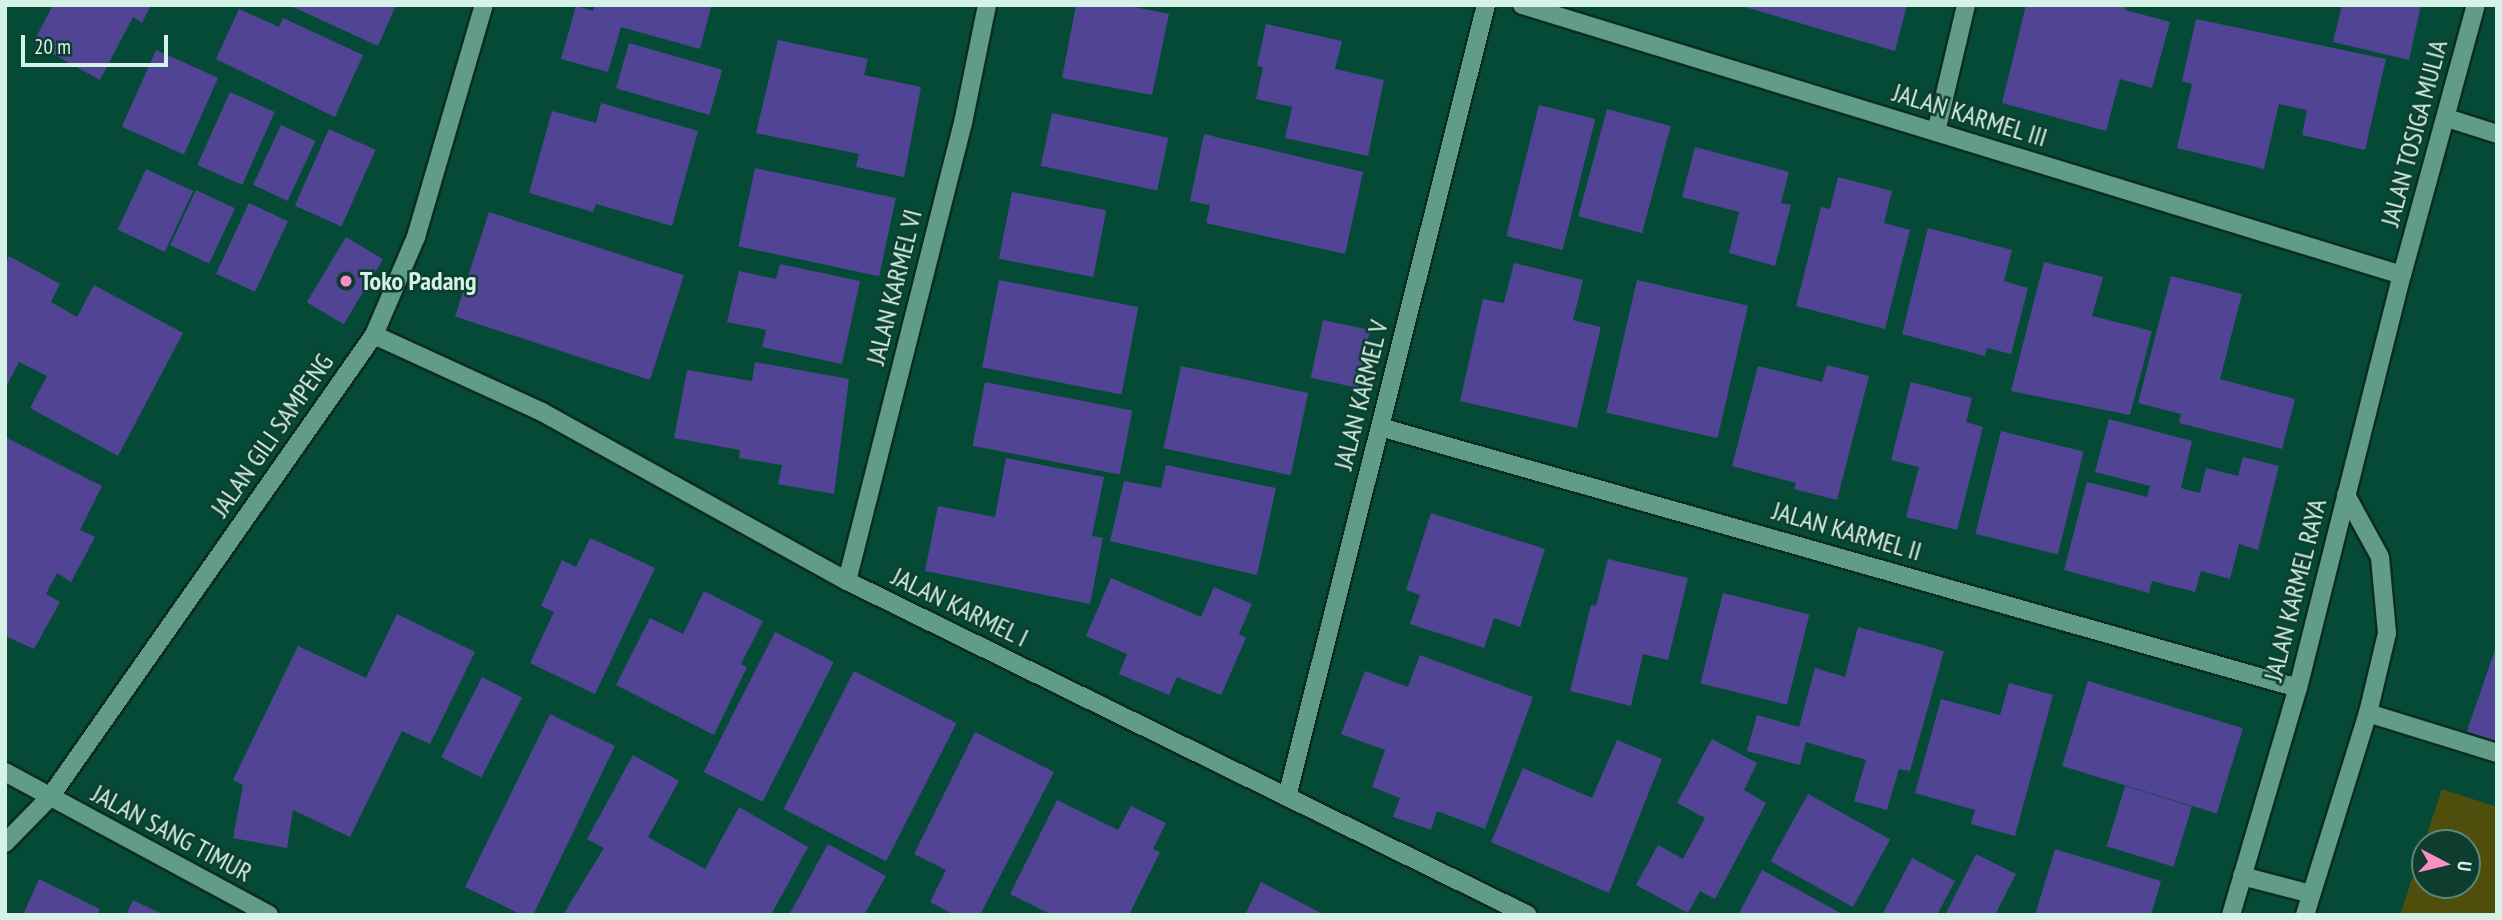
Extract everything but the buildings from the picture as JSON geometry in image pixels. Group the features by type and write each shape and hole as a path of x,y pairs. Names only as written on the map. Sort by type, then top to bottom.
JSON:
{"street":[{"name":"JALAN GILI SAMPENG","path":"5,843 50,797 374,335 415,237 484,5"},
{"name":"JALAN KARMEL VI","path":"847,580 963,122 987,5"},
{"name":"JALAN KARMEL V","path":"1287,797 1486,5"},
{"name":"JALAN KARMEL III","path":"1522,5 2402,275"},
{"path":"1936,132 1966,5"},
{"name":"JALAN TOSIGA MULIA","path":"2402,275 2476,5"},
{"path":"2446,118 2497,134"},
{"name":"JALAN KARMEL RAYA","path":"2231,915 2298,688 2402,275"},
{"name":"JALAN KARMEL I","path":"374,335 542,412 847,580 1528,915"},
{"name":"JALAN KARMEL II","path":"1380,427 2298,688"},
{"path":"2305,915 2368,713 2386,633 2380,557 2346,495"},
{"path":"2368,713 2497,753"},
{"name":"JALAN SANG TIMUR","path":"5,772 269,915"},
{"path":"2242,876 2311,894"}],"shaded area":[{"path":"2442,789 2497,807 2497,915 2400,915 2411,882 2411,899 2481,899 2481,829 2429,829"}],"place":[{"name":"Toko Padang","path":"346,281"}]}
